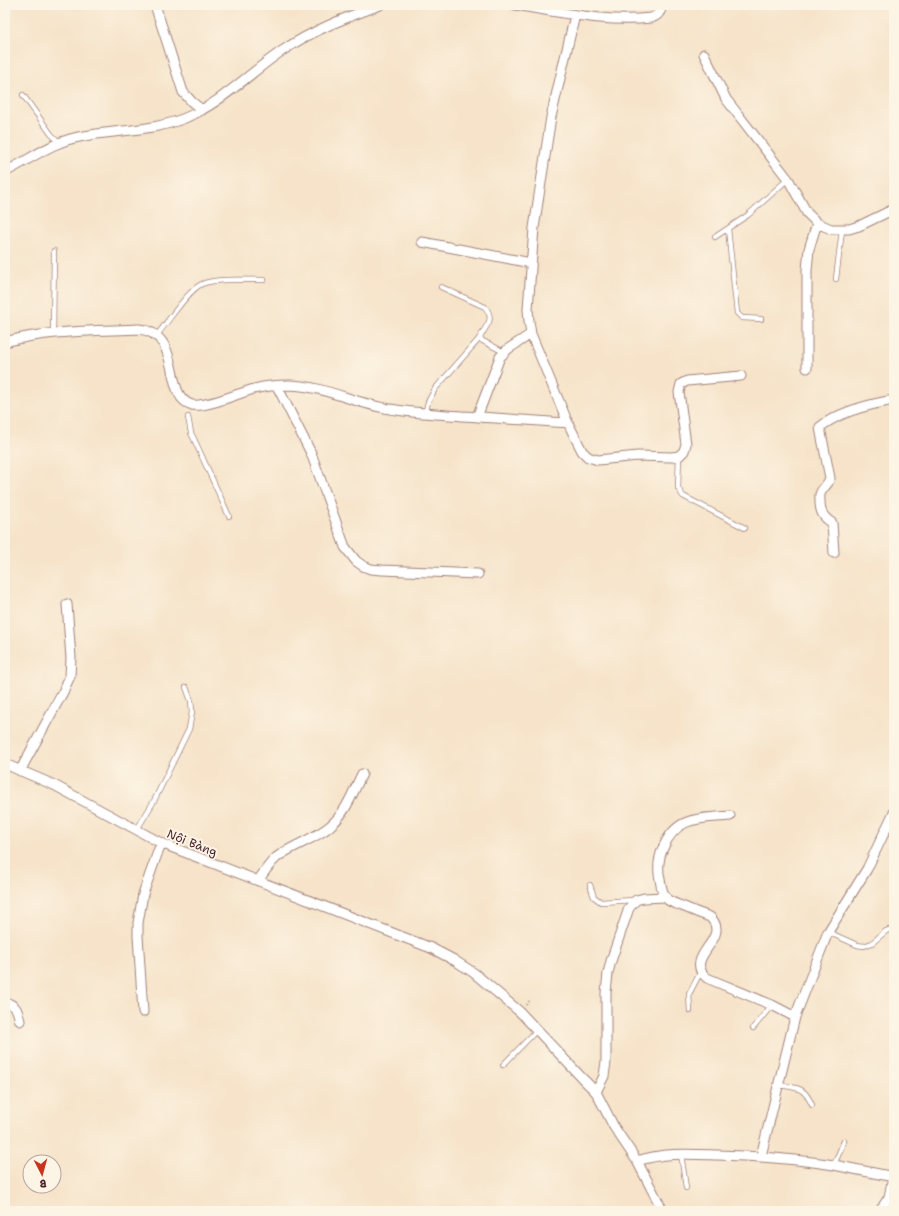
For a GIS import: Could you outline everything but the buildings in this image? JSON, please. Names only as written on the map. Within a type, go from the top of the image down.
[{"type":"street","points":[[155,5],[183,92],[202,110]]},
{"type":"street","points":[[5,172],[59,142],[84,136],[158,126],[185,118],[202,110],[231,90],[268,60],[296,41],[380,5]]},
{"type":"street","points":[[515,5],[575,15],[617,19],[655,17],[659,13],[662,5]]},
{"type":"street","points":[[575,15],[551,117],[534,228],[528,309],[531,334],[568,423],[584,455],[591,459],[598,460],[638,456],[675,456],[684,451],[686,444],[678,392],[681,384],[687,381],[741,376]]},
{"type":"street","points":[[704,54],[726,99],[788,179],[807,213],[817,223],[831,229],[842,230],[859,226],[894,209]]},
{"type":"street","points":[[807,368],[806,270],[810,244],[817,223]]},
{"type":"street","points":[[422,242],[531,263]]},
{"type":"street","points":[[5,342],[27,337],[53,334],[139,329],[151,332],[157,335],[165,346],[179,393],[187,406],[192,404],[205,404],[256,388],[307,386],[378,407],[400,411],[425,414],[568,423]]},
{"type":"street","points":[[477,417],[498,361],[504,352],[531,334]]},
{"type":"street","points":[[277,386],[311,453],[345,547],[356,561],[371,569],[478,574]]},
{"type":"street","points":[[834,553],[832,523],[823,516],[821,511],[821,491],[828,484],[830,478],[820,427],[837,416],[872,404],[894,400]]},
{"type":"street","points":[[20,771],[63,692],[70,676],[71,658],[67,604]]},
{"type":"street","name":"Nội Bàng","points":[[5,764],[54,785],[161,844],[431,948],[474,973],[520,1012],[596,1092],[614,1127],[636,1161],[663,1211]]},
{"type":"street","points":[[258,881],[265,870],[277,858],[323,832],[334,822],[344,811],[362,774]]},
{"type":"street","points":[[761,1156],[795,1017],[828,932],[867,869],[894,812]]},
{"type":"street","points":[[730,816],[695,819],[688,821],[670,833],[662,849],[658,862],[661,887],[665,897],[671,901],[710,918],[715,923],[716,934],[700,961],[699,968],[707,978],[772,1005],[795,1017]]},
{"type":"street","points":[[143,1012],[138,918],[143,894],[161,844]]},
{"type":"street","points":[[596,1092],[604,1076],[606,1062],[606,993],[608,973],[629,908],[636,900],[665,897]]},
{"type":"street","points":[[5,1002],[12,1004],[15,1007],[20,1021]]},
{"type":"street","points":[[636,1161],[648,1157],[681,1153],[761,1156],[834,1165],[894,1177],[889,1197],[880,1211]]},
{"type":"lane","points":[[23,95],[51,134],[59,142]]},
{"type":"lane","points":[[715,237],[748,215],[788,179]]},
{"type":"lane","points":[[728,229],[737,313],[742,318],[760,319]]},
{"type":"lane","points":[[836,279],[842,230]]},
{"type":"lane","points":[[53,334],[54,251]]},
{"type":"lane","points":[[157,335],[192,291],[202,284],[215,281],[264,280]]},
{"type":"lane","points":[[425,414],[431,395],[437,385],[479,339],[489,322],[490,315],[485,307],[441,287]]},
{"type":"lane","points":[[479,339],[504,352]]},
{"type":"lane","points":[[188,417],[194,439],[229,516]]},
{"type":"lane","points":[[675,456],[678,488],[683,496],[745,528]]},
{"type":"lane","points":[[136,831],[154,801],[189,729],[192,712],[191,701],[186,688]]},
{"type":"lane","points":[[590,885],[594,897],[601,902],[636,900]]},
{"type":"lane","points":[[828,932],[857,945],[864,946],[872,943],[886,931],[894,928]]},
{"type":"lane","points":[[690,1011],[689,994],[701,971]]},
{"type":"lane","points":[[752,1028],[772,1005]]},
{"type":"lane","points":[[503,1065],[537,1030]]},
{"type":"lane","points":[[778,1085],[800,1089],[808,1096],[812,1105]]},
{"type":"lane","points":[[834,1165],[844,1142]]},
{"type":"lane","points":[[681,1153],[686,1188]]}]
